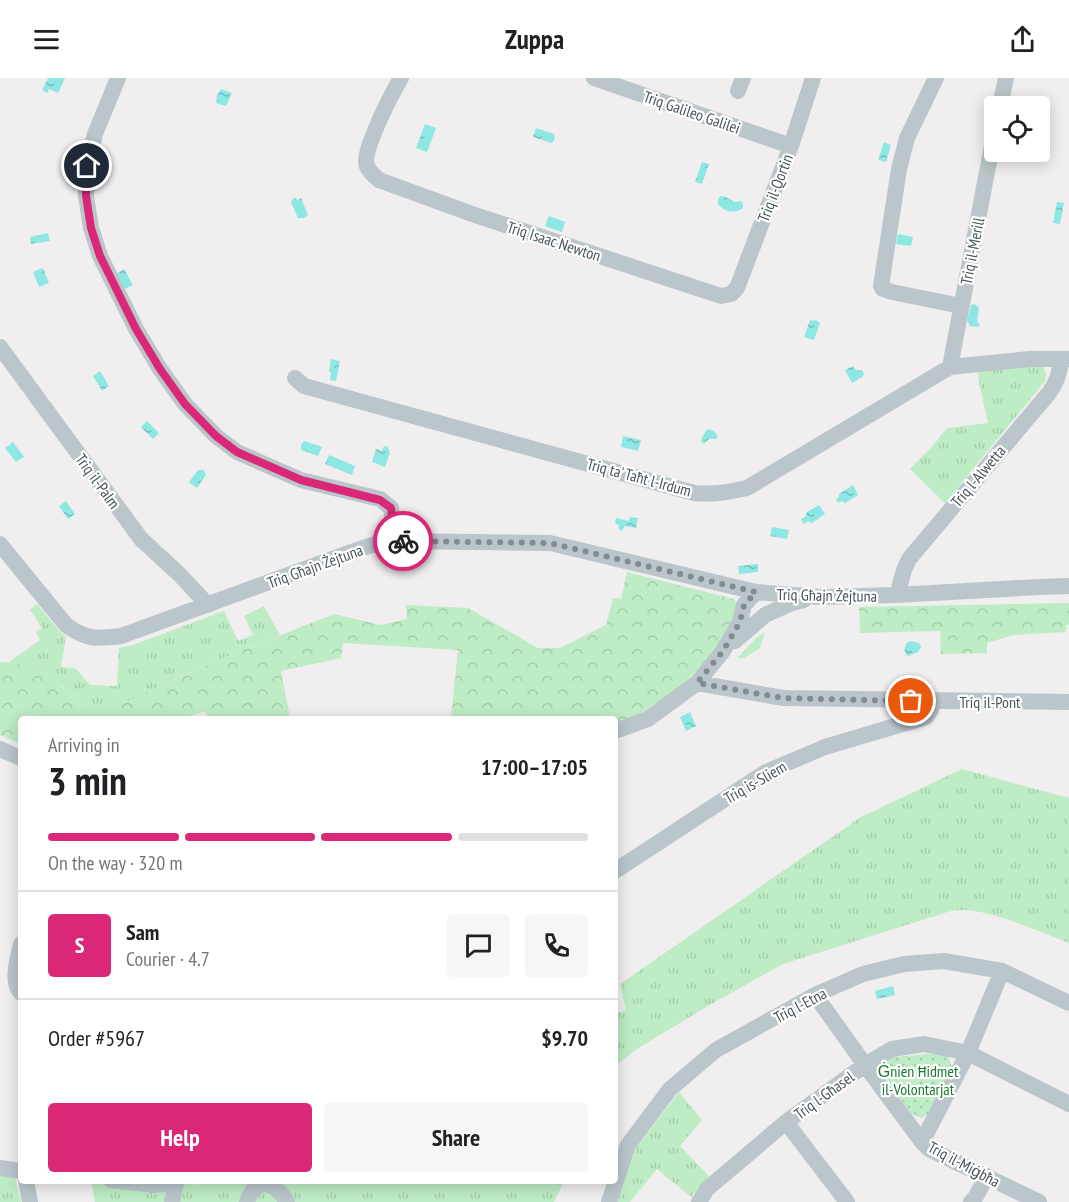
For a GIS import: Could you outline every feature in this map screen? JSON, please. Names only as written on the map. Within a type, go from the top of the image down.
[{"type":"street","points":[[118,78],[94,134],[87,166],[86,196],[91,228],[100,256],[136,329],[185,404],[216,436],[237,452],[301,480],[380,500],[391,508],[395,541]]},
{"type":"street","name":"Triq Isaac Newton","points":[[401,78],[371,143],[366,162],[370,173],[379,180],[472,214],[721,296],[731,294]]},
{"type":"street","name":"Triq Galileo Galilei","points":[[594,78],[791,146]]},
{"type":"street","name":"Triq il-Qortin","points":[[731,294],[736,288],[791,146],[813,78]]},
{"type":"street","points":[[936,78],[907,138],[898,169],[881,286],[892,292],[961,306]]},
{"type":"street","points":[[1002,96],[1006,78]]},
{"type":"street","name":"Triq il-Merill","points":[[950,368],[989,162]]},
{"type":"street","name":"Triq il-Palm","points":[[0,347],[141,539],[208,605]]},
{"type":"street","name":"Triq ta' Taħt l-Irdum","points":[[295,378],[304,386],[694,493],[712,494],[747,488],[950,368],[1030,359],[1066,359]]},
{"type":"street","name":"Triq l-Alwetta","points":[[897,595],[909,559],[1055,385],[1066,359]]},
{"type":"street","name":"Triq Għajn Żejtuna","points":[[0,544],[66,625],[78,633],[95,639],[121,636],[357,550],[395,541],[550,543],[763,593],[820,597],[1069,586]]},
{"type":"street","points":[[618,730],[648,719],[697,683],[723,651],[740,622],[744,605],[763,593],[776,610]]},
{"type":"street","points":[[723,651],[765,615],[792,603],[820,597]]},
{"type":"street","name":"Triq il-Pont","points":[[697,683],[783,698],[1069,702]]},
{"type":"street","name":"Triq is-Sliem","points":[[618,869],[766,772],[825,747],[926,717],[931,710],[932,701]]},
{"type":"street","points":[[0,749],[18,757]]},
{"type":"street","name":"Triq l-Etna","points":[[618,1175],[628,1145],[669,1089],[716,1050],[815,995],[863,974],[904,964],[944,960],[1002,971],[1069,1003]]},
{"type":"street","points":[[18,964],[16,978],[18,990]]},
{"type":"street","points":[[922,1142],[968,1053],[1002,971]]},
{"type":"street","name":"Triq il-Miġbħa","points":[[815,995],[929,1149],[1039,1202]]},
{"type":"street","name":"Triq l-Għasel","points":[[707,1198],[786,1122],[891,1049],[924,1044],[968,1053],[1069,1104]]},
{"type":"street","points":[[786,1122],[847,1202]]},
{"type":"street","points":[[0,1168],[18,1171]]},
{"type":"street","points":[[970,1202],[975,1198],[987,1176]]},
{"type":"street","points":[[27,1184],[30,1202]]},
{"type":"street","points":[[172,1202],[176,1184]]},
{"type":"street","points":[[247,1202],[255,1188],[268,1184],[275,1187],[287,1202]]},
{"type":"street","name":"Triq l-Etna","points":[[609,1202],[615,1184]]},
{"type":"green space","points":[[1035,363],[1043,366],[1046,373],[1045,381],[945,503],[910,469],[947,428],[988,423],[978,378],[979,372]]},
{"type":"green space","points":[[627,572],[734,599],[738,609],[720,646],[680,688],[640,714],[618,722],[618,716],[451,716],[458,650],[343,643],[341,658],[281,671],[290,716],[207,716],[205,711],[191,716],[18,716],[18,743],[0,735],[0,662],[24,666],[40,672],[55,681],[81,705],[104,712],[223,658],[334,614],[381,625],[407,619],[406,605],[468,608],[538,648],[560,648],[606,625],[613,598],[621,599]]},
{"type":"green space","points":[[1069,603],[1069,625],[1066,625],[1066,632],[1013,635],[987,643],[987,653],[941,654],[940,631],[860,633],[859,607]]},
{"type":"green space","points":[[37,604],[66,636],[61,667],[75,668],[90,685],[117,686],[119,648],[133,645],[224,611],[238,641],[253,635],[244,616],[264,606],[280,635],[104,712],[88,709],[75,701],[62,686],[40,672],[9,662],[40,640],[36,632],[42,628],[30,610]]},
{"type":"green space","points":[[765,632],[760,648],[744,658],[737,658],[756,638]]},
{"type":"green space","points":[[962,769],[1069,798],[1069,943],[986,913],[960,910],[948,912],[783,964],[640,1047],[618,1064],[618,1013],[626,1010],[620,984],[861,817]]},
{"type":"green space","name":"Ġnien Ħidmet il-Volontarjat","points":[[937,1053],[948,1055],[952,1067],[929,1113],[922,1118],[911,1114],[881,1070],[883,1060]]},
{"type":"green space","points":[[679,1092],[702,1120],[680,1146],[709,1176],[691,1197],[657,1169],[630,1202],[616,1202],[636,1148]]},
{"type":"green space","points":[[0,1173],[14,1174],[21,1202],[0,1202]]},
{"type":"green space","points":[[92,1184],[563,1184],[554,1202],[95,1202]]},
{"type":"water","points":[[48,78],[65,78],[58,93],[49,89],[47,93],[42,90]]},
{"type":"water","points":[[221,89],[232,93],[226,106],[216,103]]},
{"type":"water","points":[[425,124],[436,128],[427,152],[416,148]]},
{"type":"water","points":[[536,128],[554,134],[555,139],[552,143],[533,137]]},
{"type":"water","points":[[884,142],[891,145],[886,162],[878,160]]},
{"type":"water","points":[[702,162],[709,164],[702,184],[695,182]]},
{"type":"water","points":[[720,196],[734,202],[741,201],[743,208],[733,211],[723,209],[718,204]]},
{"type":"water","points":[[294,197],[297,200],[301,198],[308,215],[304,218],[298,218],[291,202]]},
{"type":"water","points":[[1057,202],[1064,203],[1060,224],[1053,223]]},
{"type":"water","points":[[549,216],[565,222],[562,232],[545,226]]},
{"type":"water","points":[[48,233],[50,241],[31,244],[30,237]]},
{"type":"water","points":[[898,234],[913,237],[911,246],[896,244]]},
{"type":"water","points":[[43,268],[49,283],[39,287],[33,272]]},
{"type":"water","points":[[124,269],[133,285],[125,289],[116,274]]},
{"type":"water","points":[[974,304],[979,308],[977,321],[980,325],[978,327],[970,326],[967,320],[971,305]]},
{"type":"water","points":[[810,320],[820,323],[814,340],[804,337]]},
{"type":"water","points":[[331,359],[340,361],[336,381],[330,380]]},
{"type":"water","points":[[853,366],[856,370],[862,370],[864,374],[852,383],[845,370]]},
{"type":"water","points":[[100,371],[109,386],[102,391],[93,376]]},
{"type":"water","points":[[147,421],[159,433],[153,439],[141,427]]},
{"type":"water","points":[[707,429],[714,431],[718,437],[702,443],[701,440]]},
{"type":"water","points":[[623,436],[641,440],[638,451],[621,447]]},
{"type":"water","points":[[304,441],[322,447],[318,456],[301,450]]},
{"type":"water","points":[[13,442],[24,457],[16,462],[5,448]]},
{"type":"water","points":[[384,446],[388,447],[390,453],[385,467],[372,462],[376,449],[382,451]]},
{"type":"water","points":[[329,455],[355,466],[352,475],[325,464]]},
{"type":"water","points":[[198,470],[204,470],[206,475],[197,488],[189,482]]},
{"type":"water","points":[[853,485],[858,495],[845,503],[842,501],[838,503],[836,499],[839,494]]},
{"type":"water","points":[[66,501],[75,514],[68,519],[59,506]]},
{"type":"water","points":[[819,505],[825,514],[812,523],[808,521],[804,524],[801,519],[807,512]]},
{"type":"water","points":[[630,517],[638,518],[636,528],[625,526],[622,531],[618,529],[619,525],[615,524],[616,518],[629,521]]},
{"type":"water","points":[[772,527],[789,530],[787,539],[770,536]]},
{"type":"water","points":[[758,564],[758,572],[739,574],[738,566]]},
{"type":"water","points":[[911,641],[919,643],[921,647],[918,652],[908,656],[905,653],[905,647]]},
{"type":"water","points":[[690,712],[696,726],[686,731],[680,717]]},
{"type":"water","points":[[893,986],[895,995],[877,999],[875,991]]},
{"type":"way so far","points":[[403,541],[550,543],[756,592],[744,605],[740,622],[723,651],[697,683],[783,698],[911,701]]},
{"type":"route","points":[[87,166],[86,196],[91,228],[100,256],[136,329],[185,404],[216,436],[237,452],[301,480],[380,500],[391,508],[395,541],[403,541]]}]
